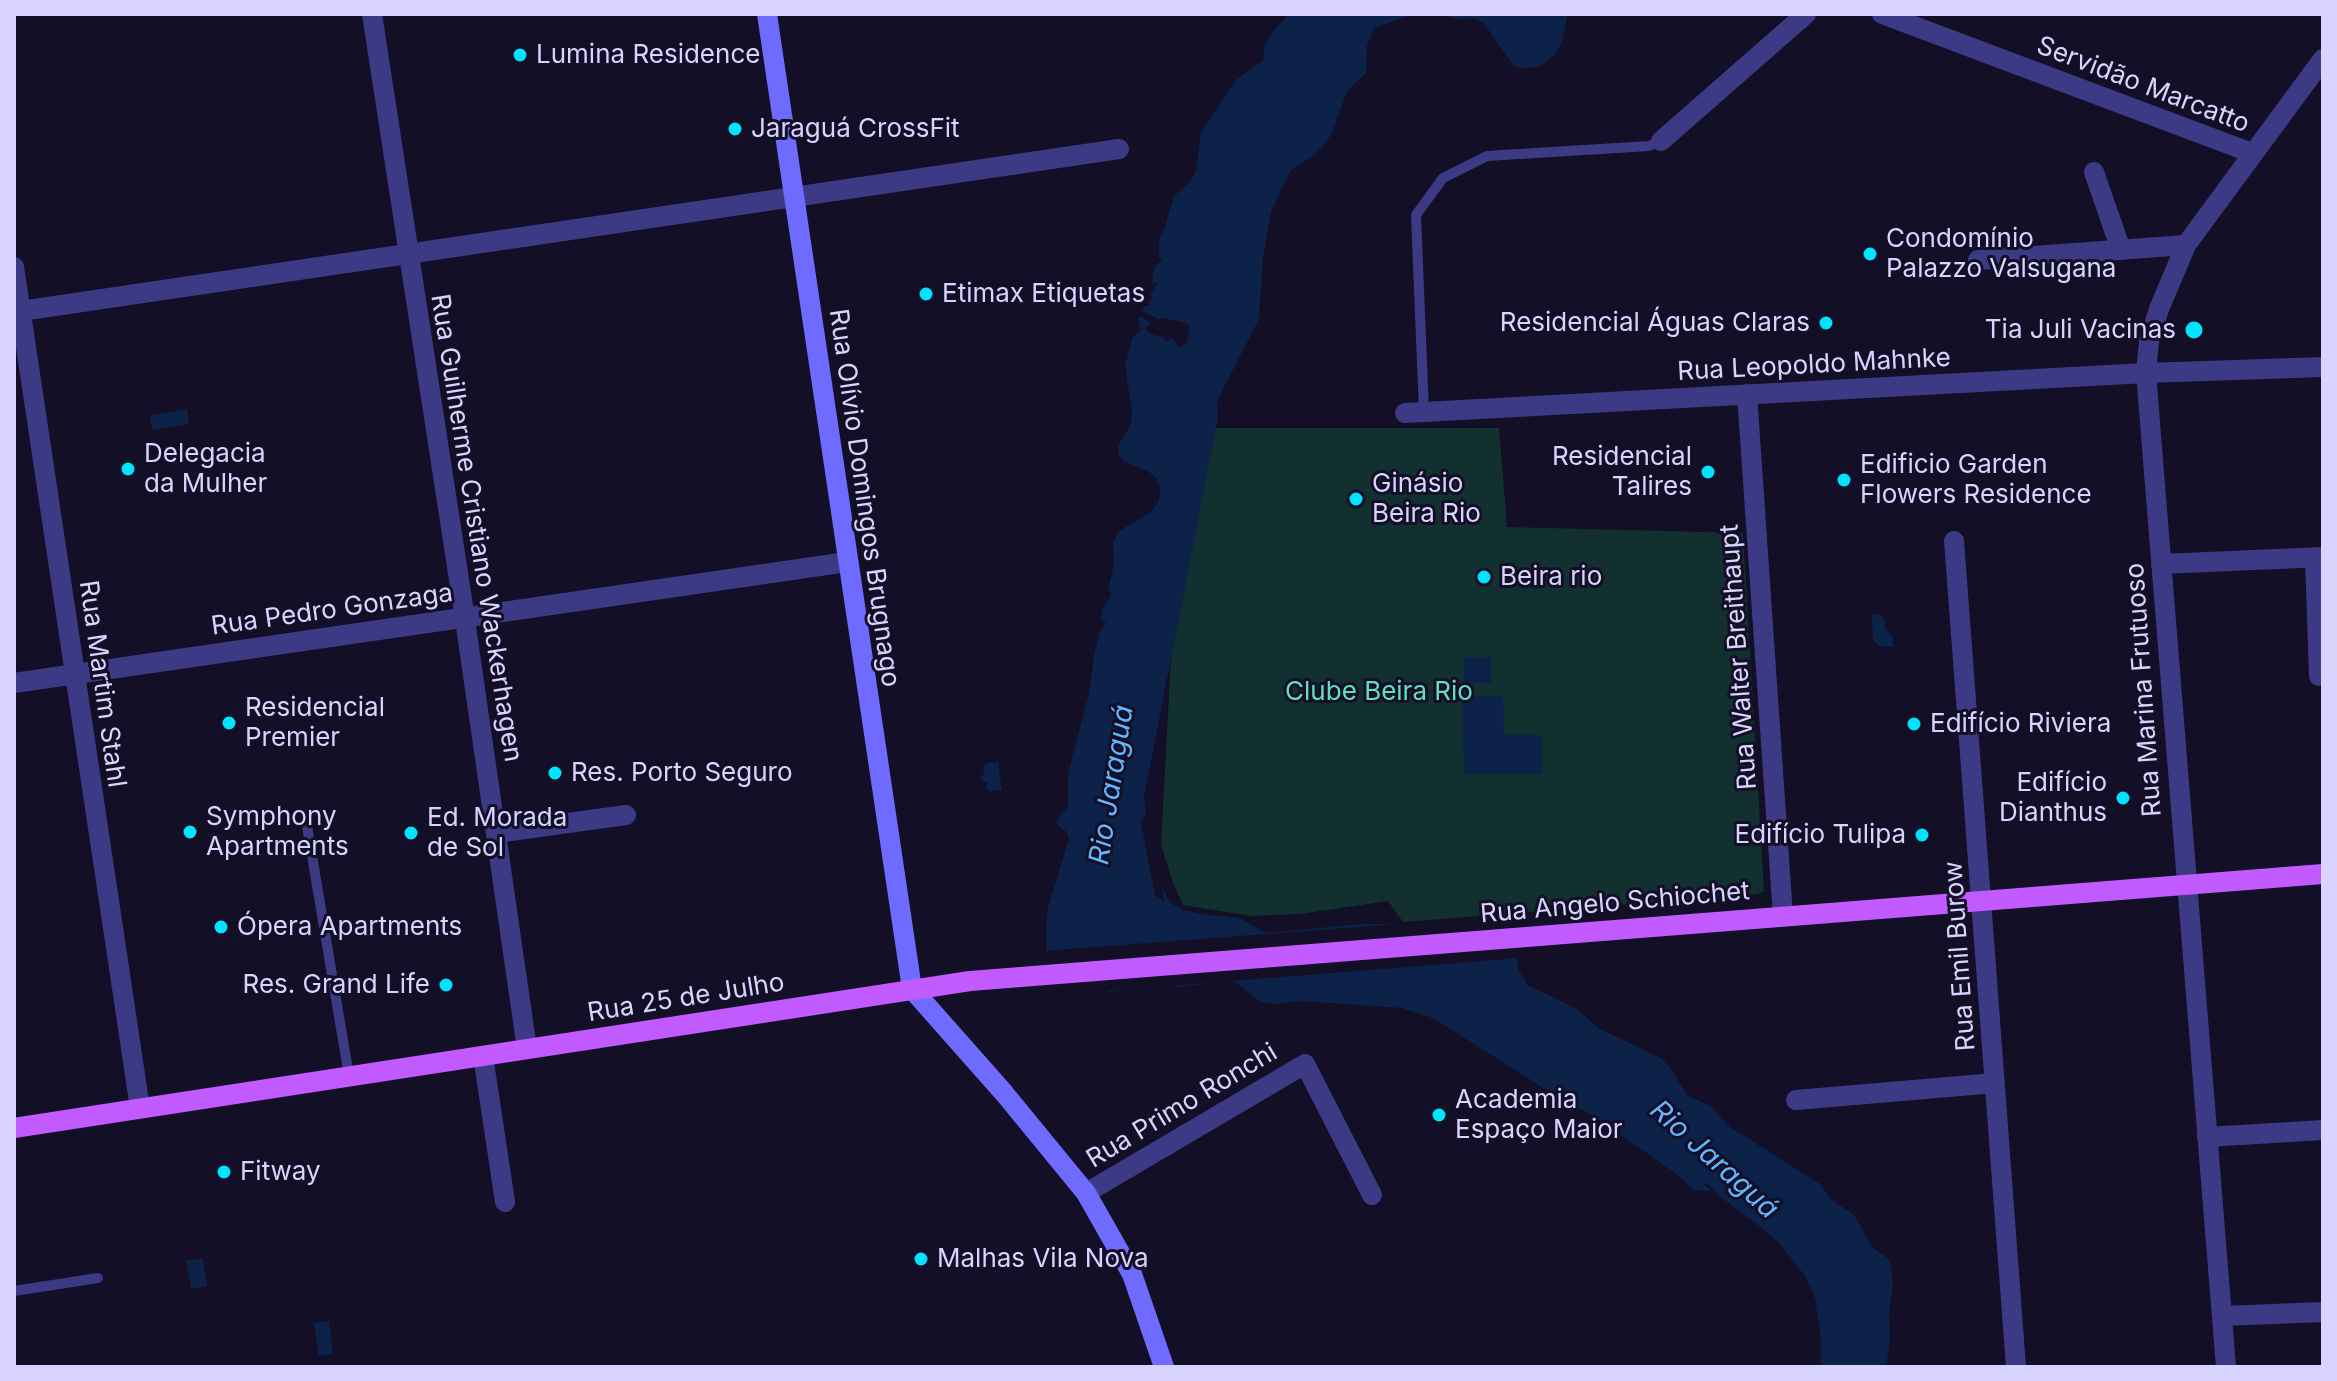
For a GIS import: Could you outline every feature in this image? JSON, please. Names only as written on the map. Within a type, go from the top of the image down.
[{"type":"main road","name":"Rua Olívio Domingos Brugnago","points":[[767,14],[912,989]]},
{"type":"main road","name":"Rua Angelo Schiochet","points":[[912,989],[979,980],[2323,874]]},
{"type":"main road","name":"Rua 25 de Julho","points":[[14,1128],[912,989]]},
{"type":"main road","points":[[912,989],[1004,1093],[1086,1193],[1132,1274],[1164,1367]]},
{"type":"street","name":"Rua Guilherme Cristiano Wackerhagen","points":[[372,14],[527,1049]]},
{"type":"street","points":[[1661,141],[1806,14]]},
{"type":"street","name":"Servidão Marcatto","points":[[1882,14],[2252,153]]},
{"type":"street","name":"Rua Marina Frutuoso","points":[[2226,1367],[2146,373],[2149,341],[2159,309],[2186,245],[2323,59]]},
{"type":"street","points":[[17,311],[1119,149]]},
{"type":"street","points":[[2094,172],[2121,250]]},
{"type":"street","points":[[1978,260],[2186,245]]},
{"type":"street","name":"Rua Martim Stahl","points":[[14,267],[17,311],[140,1108]]},
{"type":"street","name":"Rua Leopoldo Mahnke","points":[[1415,413],[2146,373],[2323,367]]},
{"type":"street","name":"Rua Walter Breithaupt","points":[[1747,394],[1783,916]]},
{"type":"street","name":"Rua Emil Burow","points":[[1954,541],[2016,1367]]},
{"type":"street","points":[[2161,564],[2319,558],[2319,676]]},
{"type":"street","name":"Rua Pedro Gonzaga","points":[[14,683],[847,562]]},
{"type":"street","points":[[496,833],[626,815]]},
{"type":"street","points":[[483,1056],[505,1202]]},
{"type":"street","name":"Rua Primo Ronchi","points":[[1086,1193],[1305,1064],[1372,1195]]},
{"type":"street","points":[[1796,1100],[1995,1083]]},
{"type":"street","points":[[2207,1137],[2323,1130]]},
{"type":"street","points":[[2222,1316],[2323,1312]]},
{"type":"lane","points":[[1415,413],[1416,215],[1443,178],[1487,156],[1649,146],[1661,141]]},
{"type":"lane","points":[[305,814],[349,1076]]},
{"type":"lane","points":[[14,1291],[98,1278]]},
{"type":"green space","name":"Clube Beira Rio","points":[[1215,428],[1499,428],[1507,527],[1743,533],[1764,891],[1758,894],[1403,922],[1388,901],[1300,914],[1251,916],[1183,905],[1161,845],[1171,657]]},
{"type":"water","name":"Rio Jaraguá","points":[[1288,14],[1413,14],[1374,28],[1367,46],[1366,73],[1347,91],[1331,135],[1323,146],[1291,170],[1271,211],[1263,258],[1259,319],[1217,401],[1218,417],[1144,797],[1146,814],[1141,823],[1155,895],[1164,902],[1162,885],[1169,902],[1183,910],[1240,918],[1266,933],[1361,924],[1428,924],[1516,954],[1518,969],[1528,985],[1575,1008],[1600,1029],[1661,1058],[1687,1095],[1710,1106],[1730,1127],[1820,1184],[1832,1200],[1854,1215],[1873,1248],[1889,1259],[1891,1265],[1893,1286],[1886,1367],[1821,1367],[1821,1337],[1815,1298],[1806,1277],[1778,1242],[1707,1183],[1703,1184],[1712,1191],[1693,1190],[1679,1176],[1600,1120],[1433,1018],[1402,1008],[1302,1001],[1261,1002],[1232,980],[1109,992],[1069,981],[1050,960],[1046,950],[1047,911],[1069,839],[1057,820],[1068,807],[1068,774],[1089,693],[1100,631],[1106,623],[1101,620],[1102,610],[1111,595],[1108,588],[1114,565],[1113,542],[1119,531],[1151,512],[1159,501],[1157,479],[1148,471],[1124,462],[1118,454],[1118,446],[1131,424],[1125,366],[1133,336],[1141,331],[1138,319],[1141,317],[1151,323],[1145,327],[1150,334],[1163,337],[1166,341],[1173,338],[1179,348],[1187,342],[1188,324],[1159,319],[1142,311],[1144,306],[1150,306],[1149,300],[1153,298],[1150,294],[1157,285],[1156,282],[1152,284],[1154,267],[1162,260],[1159,257],[1159,238],[1174,196],[1190,182],[1196,171],[1201,132],[1237,79],[1263,60],[1264,47]]},
{"type":"water","points":[[1437,14],[1568,14],[1561,44],[1554,55],[1539,67],[1519,68],[1513,65],[1483,22]]},
{"type":"water","points":[[187,409],[189,424],[152,430],[150,415]]},
{"type":"water","points":[[1872,614],[1880,614],[1885,620],[1884,627],[1893,637],[1893,647],[1879,646],[1873,640]]},
{"type":"water","points":[[1464,657],[1491,657],[1491,683],[1464,683]]},
{"type":"water","points":[[1462,696],[1503,696],[1504,735],[1542,735],[1542,774],[1464,774]]},
{"type":"water","points":[[998,762],[1002,790],[989,791],[986,787],[988,782],[980,778],[985,772],[983,767],[987,763]]},
{"type":"water","points":[[203,1258],[207,1286],[191,1289],[186,1261]]},
{"type":"water","points":[[329,1321],[333,1354],[319,1356],[314,1323]]},
{"type":"pier","points":[[1436,921],[1503,936],[1519,951],[1521,958],[1092,992],[1056,979],[1043,951]]},
{"type":"place","name":"Lumina Residence","points":[[520,55]]},
{"type":"place","name":"Jaraguá CrossFit","points":[[735,129]]},
{"type":"place","name":"Condomínio Palazzo Valsugana","points":[[1870,254]]},
{"type":"place","name":"Etimax Etiquetas","points":[[926,294]]},
{"type":"place","name":"Residencial Águas Claras","points":[[1826,323]]},
{"type":"place","name":"Tia Juli Vacinas","points":[[2194,330]]},
{"type":"place","name":"Delegacia da Mulher","points":[[128,469]]},
{"type":"place","name":"Residencial Talires","points":[[1708,472]]},
{"type":"place","name":"Edificio Garden Flowers Residence","points":[[1844,480]]},
{"type":"place","name":"Ginásio Beira Rio","points":[[1356,499]]},
{"type":"place","name":"Beira rio","points":[[1484,577]]},
{"type":"place","name":"Residencial Premier","points":[[229,723]]},
{"type":"place","name":"Edifício Riviera","points":[[1914,724]]},
{"type":"place","name":"Res. Porto Seguro","points":[[555,773]]},
{"type":"place","name":"Edifício Dianthus","points":[[2123,798]]},
{"type":"place","name":"Symphony Apartments","points":[[190,832]]},
{"type":"place","name":"Ed. Morada de Sol","points":[[411,833]]},
{"type":"place","name":"Edifício Tulipa","points":[[1922,835]]},
{"type":"place","name":"Ópera Apartments","points":[[221,927]]},
{"type":"place","name":"Res. Grand Life","points":[[446,985]]},
{"type":"place","name":"Academia Espaço Maior","points":[[1439,1115]]},
{"type":"place","name":"Fitway","points":[[224,1172]]},
{"type":"place","name":"Malhas Vila Nova","points":[[921,1259]]}]
